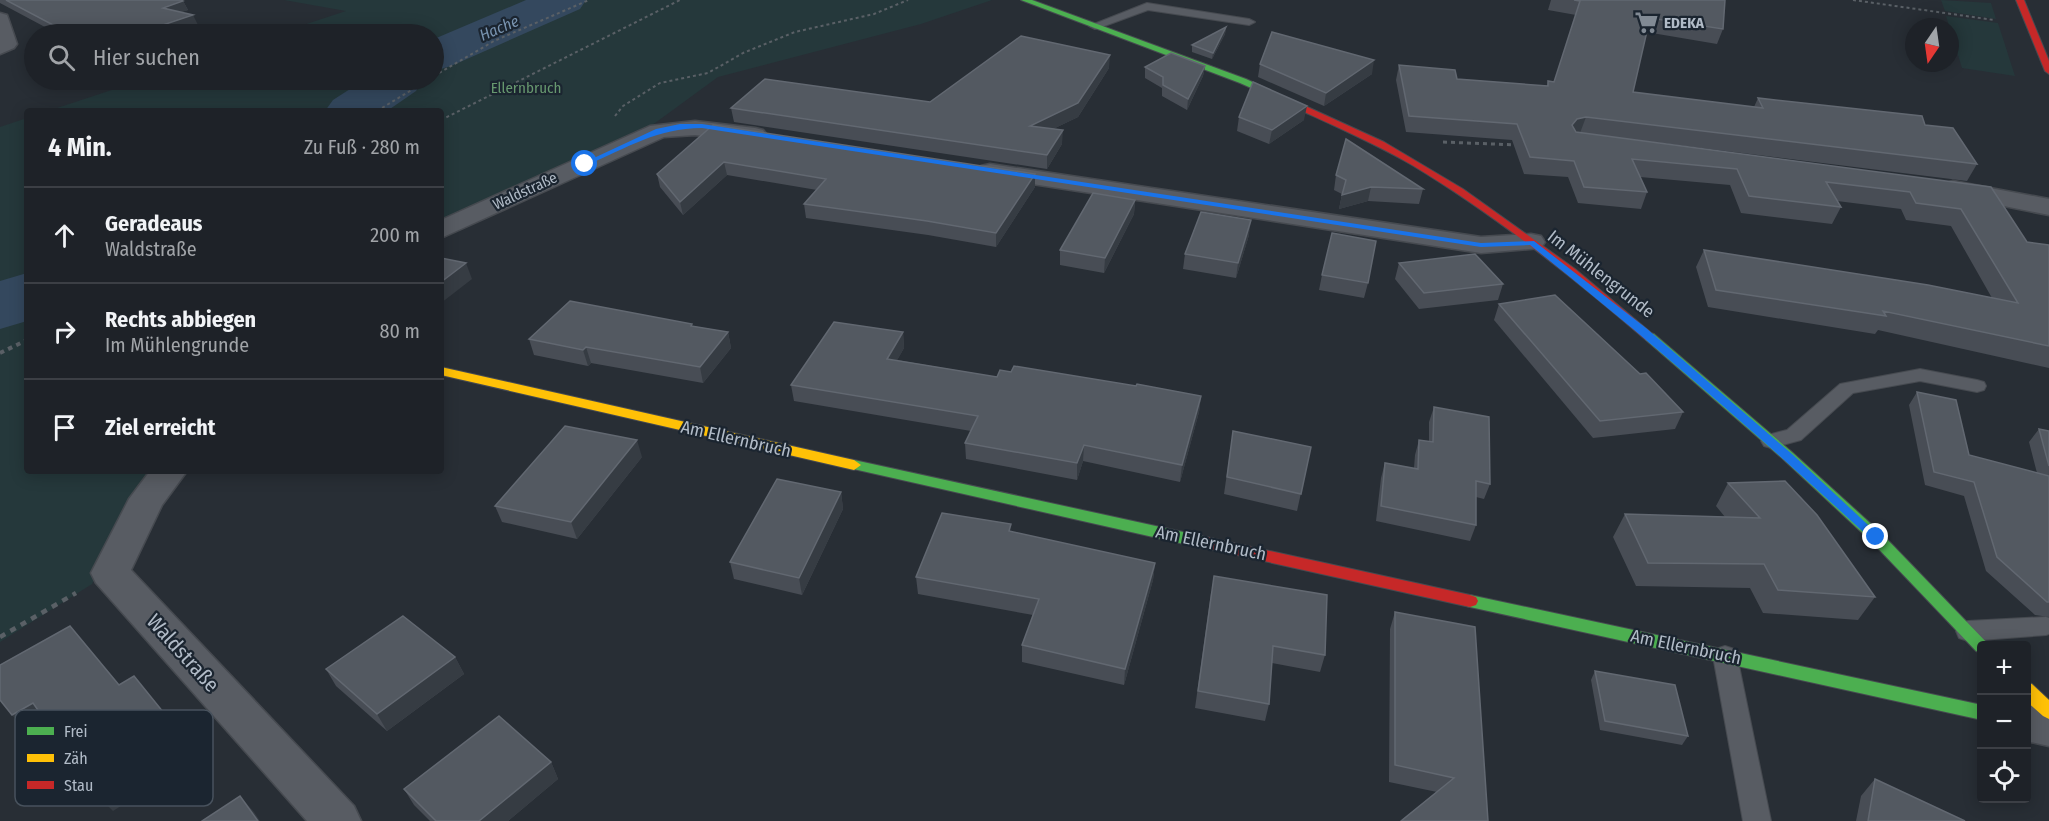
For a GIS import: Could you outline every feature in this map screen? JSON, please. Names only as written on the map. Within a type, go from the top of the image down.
[{"type":"main road","name":"Im Mühlengrunde","points":[[1024,0],[1243,81],[1354,131],[1430,172],[1531,242],[1642,330],[1771,441],[1876,537],[1974,638]]},
{"type":"main road","points":[[2020,0],[2049,71]]},
{"type":"main road","name":"Am Ellernbruch","points":[[444,372],[743,441],[1977,712]]},
{"type":"main road","points":[[2031,694],[2049,711]]},
{"type":"street","points":[[0,19],[7,44],[0,48]]},
{"type":"street","name":"Waldstraße","points":[[444,229],[658,131],[680,126],[702,126],[782,139]]},
{"type":"street","points":[[965,167],[1481,245],[1531,242]]},
{"type":"street","points":[[1928,186],[2049,207]]},
{"type":"street","points":[[110,573],[147,499],[167,474]]},
{"type":"street","name":"Waldstraße","points":[[110,573],[337,821]]},
{"type":"street","points":[[2031,723],[2049,727]]},
{"type":"lane","points":[[1095,26],[1138,4],[1249,22]]},
{"type":"lane","points":[[1771,441],[1794,435],[1847,388],[1920,375],[1977,386]]},
{"type":"lane","points":[[1974,638],[2046,626]]},
{"type":"lane","points":[[1725,656],[1757,821]]},
{"type":"path","points":[[444,70],[494,40],[589,0]]},
{"type":"path","points":[[444,118],[680,0]]},
{"type":"path","points":[[585,164],[592,144],[623,106],[660,83],[708,73],[743,53],[795,32],[874,14],[908,0]]},
{"type":"path","points":[[1853,0],[2030,26]]},
{"type":"path","points":[[382,108],[412,90]]},
{"type":"path","points":[[1440,142],[1524,146]]},
{"type":"path","points":[[0,353],[24,341]]},
{"type":"path","points":[[0,637],[110,573]]},
{"type":"green space","name":"Ellernbruch","points":[[284,0],[992,0],[921,24],[718,77],[651,126],[444,223],[444,108],[57,108],[112,90],[444,90],[444,24],[306,24],[346,11]]},
{"type":"green space","points":[[1941,0],[1991,3],[1996,19],[1945,11]]},
{"type":"green space","points":[[1946,16],[1998,23],[2015,76],[1962,68],[1959,58],[1959,18],[1947,18]]},
{"type":"green space","points":[[24,119],[24,474],[154,474],[135,497],[92,584],[0,642],[0,127]]},
{"type":"building","points":[[6,0],[181,0],[183,1],[163,8],[193,15],[166,24],[51,24]]},
{"type":"building","points":[[1574,0],[1725,0],[1723,29],[1650,18],[1633,92],[1763,108],[1758,98],[1922,116],[1925,125],[1953,128],[1977,164],[1586,117],[1577,119],[1572,125],[1576,132],[1991,187],[2027,242],[2049,245],[2049,346],[1883,311],[1886,316],[1716,290],[1704,250],[1928,285],[2018,303],[1961,209],[1916,203],[1910,192],[1826,182],[1841,207],[1749,196],[1737,169],[1632,159],[1647,192],[1584,187],[1574,161],[1530,157],[1517,124],[1409,116],[1399,65],[1455,70],[1457,79],[1548,86],[1548,81],[1554,82],[1580,1]]},
{"type":"building","points":[[1226,27],[1213,53],[1192,45]]},
{"type":"building","points":[[1272,32],[1374,60],[1326,93],[1260,64]]},
{"type":"building","points":[[1021,36],[1110,55],[1078,103],[1030,126],[1063,130],[1047,155],[731,108],[765,79],[930,102]]},
{"type":"building","points":[[1171,53],[1205,66],[1188,99],[1163,85],[1163,77],[1145,67]]},
{"type":"building","points":[[1253,82],[1307,106],[1272,130],[1239,117]]},
{"type":"building","points":[[713,125],[1035,174],[996,233],[804,204],[826,179],[724,162],[680,202],[657,174]]},
{"type":"building","points":[[1346,139],[1423,189],[1371,187],[1342,195],[1346,180],[1336,175]]},
{"type":"building","points":[[1093,193],[1135,200],[1105,258],[1060,250]]},
{"type":"building","points":[[1201,212],[1251,220],[1238,263],[1185,254]]},
{"type":"building","points":[[1332,233],[1376,241],[1368,283],[1322,275]]},
{"type":"building","points":[[1475,254],[1503,284],[1424,293],[1399,263]]},
{"type":"building","points":[[444,259],[466,263],[444,280]]},
{"type":"building","points":[[1555,295],[1640,374],[1646,373],[1683,412],[1600,421],[1499,304]]},
{"type":"building","points":[[570,301],[728,332],[700,367],[586,347],[583,350],[529,339]]},
{"type":"building","points":[[834,322],[903,332],[887,359],[997,377],[1000,370],[1011,372],[1014,366],[1201,396],[1182,465],[1084,445],[1077,463],[965,443],[978,416],[791,385]]},
{"type":"building","points":[[1917,392],[1956,400],[1969,455],[2049,476],[2049,602],[1997,557],[1974,482],[1934,472]]},
{"type":"building","points":[[1434,407],[1489,417],[1490,484],[1476,481],[1476,525],[1381,506],[1385,463],[1418,469],[1419,440],[1433,442]]},
{"type":"building","points":[[565,426],[637,440],[571,522],[495,506]]},
{"type":"building","points":[[2039,429],[2049,431],[2049,466]]},
{"type":"building","points":[[1233,431],[1311,447],[1301,494],[1227,477]]},
{"type":"building","points":[[777,479],[841,492],[799,578],[730,562]]},
{"type":"building","points":[[1785,481],[1817,515],[1875,597],[1778,590],[1764,564],[1648,563],[1625,514],[1760,518],[1728,483]]},
{"type":"building","points":[[942,513],[1011,524],[1009,531],[1155,563],[1125,669],[1022,645],[1039,599],[916,577]]},
{"type":"building","points":[[1214,576],[1327,595],[1325,655],[1273,646],[1269,704],[1198,691]]},
{"type":"building","points":[[1395,612],[1475,627],[1488,821],[1401,821],[1454,778],[1395,765]]},
{"type":"building","points":[[403,616],[455,657],[377,714],[326,669]]},
{"type":"building","points":[[70,626],[119,685],[134,676],[162,710],[38,710],[33,703],[21,710],[15,710],[12,715],[0,700],[0,665]]},
{"type":"building","points":[[1595,671],[1675,685],[1688,736],[1605,721]]},
{"type":"building","points":[[499,716],[551,762],[479,821],[436,821],[404,789]]},
{"type":"building","points":[[1875,779],[1965,821],[1868,821]]},
{"type":"building","points":[[240,796],[258,821],[202,821]]},
{"type":"waterway","name":"Hache","points":[[444,52],[564,0]]},
{"type":"waterway","name":"Hache","points":[[356,108],[383,90]]},
{"type":"waterway","name":"Hache","points":[[0,308],[24,296]]},
{"type":"traffic: fast","points":[[1025,0],[1243,81],[1292,103]]},
{"type":"traffic: fast","points":[[1650,337],[1788,456],[1876,537],[1977,641]]},
{"type":"traffic: fast","points":[[854,465],[1206,543]]},
{"type":"traffic: fast","points":[[1470,601],[1977,712]]},
{"type":"traffic: slow","points":[[444,372],[854,465]]},
{"type":"traffic: slow","points":[[2031,694],[2049,711]]},
{"type":"traffic: jam","points":[[2020,0],[2049,71]]},
{"type":"traffic: jam","points":[[1292,103],[1380,144],[1460,191],[1544,251],[1650,337]]},
{"type":"traffic: jam","points":[[1206,543],[1470,601]]},
{"type":"place","name":"EDEKA","points":[[1646,23]]},
{"type":"route","points":[[585,164],[658,131],[680,126],[702,126],[1481,245],[1531,242],[1642,330],[1788,456],[1876,537]]}]
